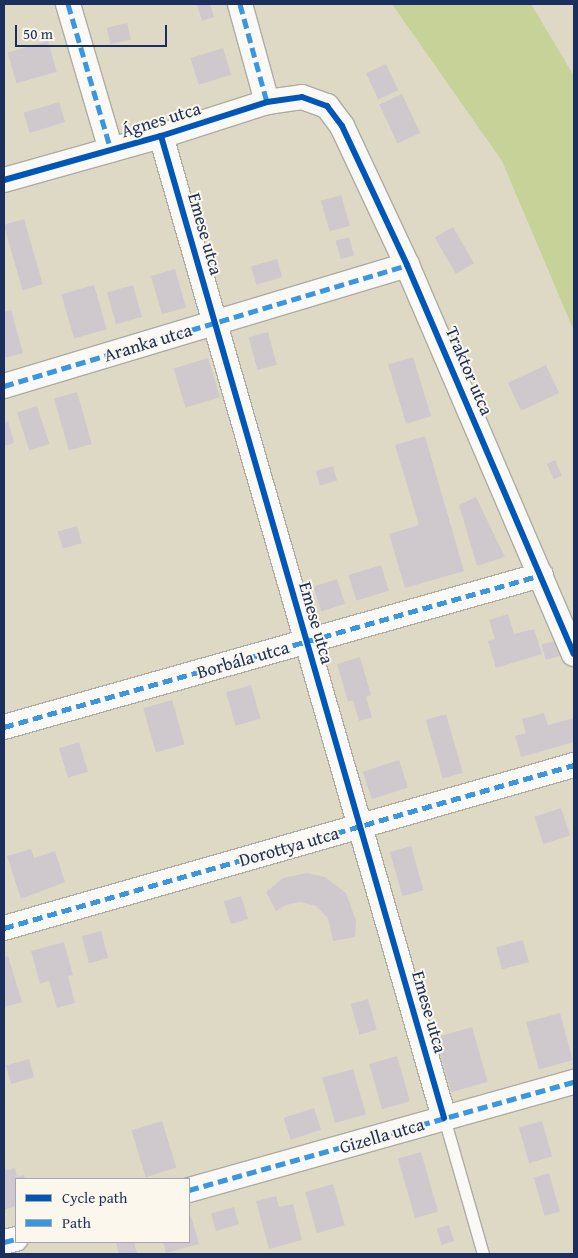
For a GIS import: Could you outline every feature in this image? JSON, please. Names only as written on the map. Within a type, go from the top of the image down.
[{"type":"street","points":[[68,4],[111,150]]},
{"type":"street","points":[[240,4],[267,102]]},
{"type":"street","name":"Ágnes utca","points":[[4,180],[161,136],[267,102],[302,97],[327,106]]},
{"type":"street","name":"Traktor utca","points":[[327,106],[342,126],[407,265],[574,654]]},
{"type":"street","name":"Emese utca","points":[[161,136],[444,1118]]},
{"type":"street","name":"Aranka utca","points":[[4,386],[407,265]]},
{"type":"street","name":"Borbála utca","points":[[4,727],[541,575]]},
{"type":"street","name":"Dorottya utca","points":[[4,928],[574,765]]},
{"type":"street","name":"Gizella utca","points":[[190,1190],[574,1082]]},
{"type":"lane","points":[[444,1118],[483,1254]]},
{"type":"green space","points":[[392,4],[531,4],[574,76],[574,331],[502,161]]},
{"type":"building","points":[[197,4],[210,4],[214,17],[202,21]]},
{"type":"building","points":[[127,23],[131,40],[110,44],[107,28]]},
{"type":"building","points":[[48,41],[57,72],[16,83],[8,53]]},
{"type":"building","points":[[223,48],[231,75],[199,85],[190,58]]},
{"type":"building","points":[[386,64],[398,90],[378,100],[366,73]]},
{"type":"building","points":[[402,94],[420,133],[398,144],[379,105]]},
{"type":"building","points":[[59,102],[65,122],[30,133],[24,113]]},
{"type":"building","points":[[341,195],[350,226],[330,232],[321,201]]},
{"type":"building","points":[[24,219],[43,284],[23,290],[4,225]]},
{"type":"building","points":[[453,227],[474,263],[456,274],[435,238]]},
{"type":"building","points":[[349,237],[354,255],[341,259],[336,241]]},
{"type":"building","points":[[277,259],[282,277],[256,285],[251,266]]},
{"type":"building","points":[[175,269],[186,307],[162,314],[151,276]]},
{"type":"building","points":[[94,285],[107,329],[74,339],[61,294]]},
{"type":"building","points":[[133,285],[142,317],[116,324],[107,292]]},
{"type":"building","points":[[11,310],[23,353],[4,358],[4,312]]},
{"type":"building","points":[[268,332],[277,365],[257,370],[249,337]]},
{"type":"building","points":[[413,357],[431,416],[406,424],[388,365]]},
{"type":"building","points":[[208,358],[220,397],[186,408],[174,369]]},
{"type":"building","points":[[546,365],[559,393],[521,411],[508,383]]},
{"type":"building","points":[[77,392],[92,444],[69,451],[54,399]]},
{"type":"building","points":[[37,406],[49,444],[29,451],[17,412]]},
{"type":"building","points":[[8,421],[14,443],[4,446],[4,423]]},
{"type":"building","points":[[425,436],[464,571],[405,588],[389,534],[419,525],[395,445]]},
{"type":"building","points":[[555,460],[562,476],[554,479],[547,464]]},
{"type":"building","points":[[333,466],[337,480],[320,485],[316,471]]},
{"type":"building","points":[[476,497],[505,557],[477,566],[459,505]]},
{"type":"building","points":[[77,526],[82,543],[63,549],[58,532]]},
{"type":"building","points":[[381,565],[389,591],[356,601],[348,575]]},
{"type":"building","points":[[337,579],[345,604],[321,611],[313,587]]},
{"type":"building","points":[[508,614],[514,634],[534,629],[542,654],[496,668],[488,641],[495,639],[489,620]]},
{"type":"building","points":[[558,640],[562,655],[546,660],[542,644]]},
{"type":"building","points":[[360,657],[371,695],[366,697],[372,717],[359,721],[353,700],[348,702],[337,664]]},
{"type":"building","points":[[251,685],[261,719],[236,726],[226,692]]},
{"type":"building","points":[[172,700],[185,744],[156,752],[143,708]]},
{"type":"building","points":[[544,713],[548,725],[574,718],[574,742],[521,757],[515,736],[526,733],[522,719]]},
{"type":"building","points":[[446,714],[463,773],[443,778],[426,720]]},
{"type":"building","points":[[79,742],[88,772],[68,778],[59,748]]},
{"type":"building","points":[[399,760],[408,788],[372,799],[363,772]]},
{"type":"building","points":[[561,808],[570,836],[543,844],[534,817]]},
{"type":"building","points":[[411,846],[424,890],[403,896],[390,852]]},
{"type":"building","points":[[31,849],[34,858],[55,851],[65,882],[21,899],[7,856]]},
{"type":"building","points":[[307,873],[325,877],[346,893],[356,921],[355,937],[333,941],[328,918],[316,906],[300,902],[286,905],[276,911],[266,892],[283,878]]},
{"type":"building","points":[[241,896],[248,919],[231,924],[224,901]]},
{"type":"building","points":[[101,931],[108,958],[89,963],[82,936]]},
{"type":"building","points":[[523,940],[529,962],[502,969],[496,947]]},
{"type":"building","points":[[64,942],[73,975],[68,976],[75,1003],[57,1008],[49,981],[40,984],[31,951]]},
{"type":"building","points":[[8,956],[22,1002],[4,1007],[4,957]]},
{"type":"building","points":[[368,999],[377,1030],[360,1035],[351,1004]]},
{"type":"building","points":[[560,1013],[573,1060],[539,1069],[526,1022]]},
{"type":"building","points":[[472,1027],[488,1082],[451,1092],[435,1037]]},
{"type":"building","points":[[397,1056],[410,1101],[382,1109],[369,1064]]},
{"type":"building","points":[[29,1059],[34,1077],[11,1084],[6,1066]]},
{"type":"building","points":[[353,1069],[366,1114],[335,1123],[322,1078]]},
{"type":"building","points":[[314,1108],[321,1130],[291,1140],[284,1118]]},
{"type":"building","points":[[162,1121],[176,1168],[146,1177],[131,1130]]},
{"type":"building","points":[[542,1121],[552,1157],[529,1163],[519,1128]]},
{"type":"building","points":[[421,1152],[438,1212],[415,1218],[398,1159]]},
{"type":"building","points":[[15,1168],[17,1177],[24,1175],[25,1178],[15,1178],[15,1206],[4,1210],[4,1171]]},
{"type":"building","points":[[549,1173],[560,1211],[545,1216],[534,1177]]},
{"type":"building","points":[[333,1184],[345,1225],[317,1233],[305,1192]]},
{"type":"building","points":[[276,1196],[279,1207],[293,1204],[302,1240],[269,1249],[256,1201]]},
{"type":"building","points":[[234,1207],[239,1224],[216,1231],[211,1214]]},
{"type":"building","points":[[190,1216],[199,1244],[166,1253],[163,1243],[190,1243]]},
{"type":"building","points":[[449,1225],[454,1241],[442,1245],[437,1229]]},
{"type":"building","points":[[116,1243],[134,1243],[137,1253],[119,1254]]},
{"type":"marked path","points":[[68,4],[111,150]]},
{"type":"marked path","points":[[240,4],[267,102]]},
{"type":"marked path","points":[[4,386],[407,265]]},
{"type":"marked path","points":[[4,727],[541,575]]},
{"type":"marked path","points":[[4,928],[574,765]]},
{"type":"marked path","points":[[190,1190],[574,1082]]},
{"type":"marked path","points":[[4,1242],[15,1239]]},
{"type":"cycle path","points":[[4,180],[161,136],[267,102],[302,97],[327,106],[342,126],[407,265],[574,654]]},
{"type":"cycle path","points":[[161,136],[444,1118]]}]
